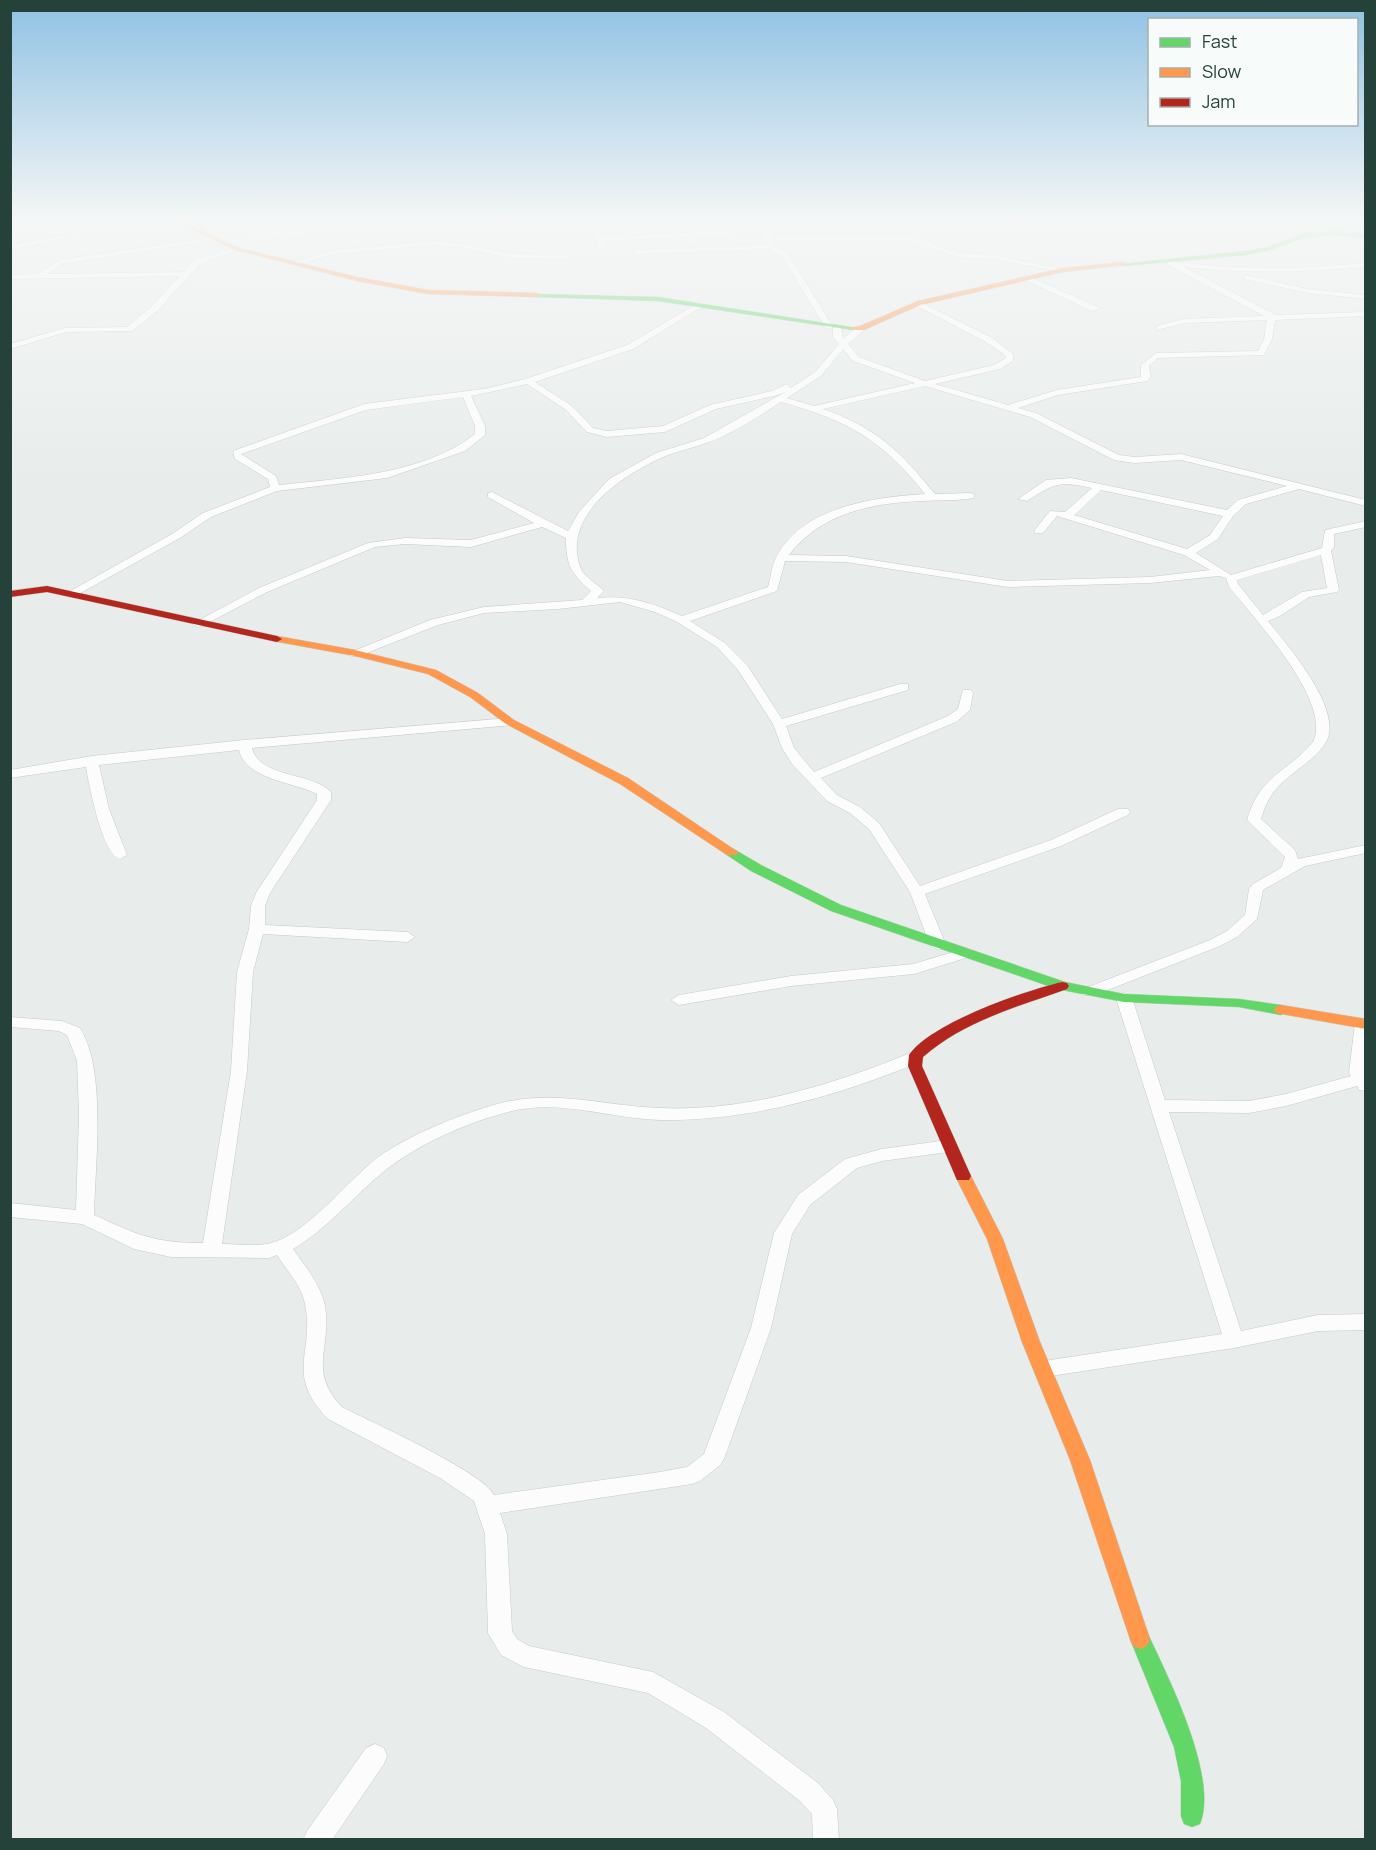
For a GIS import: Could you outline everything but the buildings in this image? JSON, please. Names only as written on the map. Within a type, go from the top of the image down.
[{"type":"street","points":[[10,347],[65,330],[129,329],[156,306]]},
{"type":"street","points":[[275,488],[273,478],[238,457],[236,453],[353,409],[466,395],[528,381],[630,347],[696,306]]},
{"type":"street","points":[[713,306],[832,328],[861,328]]},
{"type":"street","points":[[818,306],[837,337],[856,359],[897,375],[1010,407],[1055,424],[1117,458],[1136,460],[1181,457],[1365,503]]},
{"type":"street","points":[[587,601],[598,591],[577,573],[571,554],[570,536],[583,514],[612,481],[659,455],[707,440],[781,399],[818,374],[844,343],[861,328],[910,306]]},
{"type":"street","points":[[816,408],[997,367],[1010,359],[1009,354],[989,340],[924,306]]},
{"type":"street","points":[[1089,306],[1095,309]]},
{"type":"street","points":[[1251,306],[1273,318]]},
{"type":"street","points":[[1160,328],[1184,321],[1365,316]]},
{"type":"street","points":[[1010,407],[1058,393],[1144,379],[1147,377],[1145,364],[1156,356],[1261,353],[1268,339],[1273,318]]},
{"type":"street","points":[[528,381],[569,408],[590,430],[616,435],[645,429],[665,429],[713,407],[775,393],[818,374]]},
{"type":"street","points":[[71,594],[159,545],[207,515],[275,488],[384,476],[462,449],[480,435],[480,426],[466,395]]},
{"type":"street","points":[[781,399],[816,408],[851,424],[887,447],[901,459],[932,497]]},
{"type":"street","points":[[1023,499],[1049,482],[1071,481],[1229,514]]},
{"type":"street","points":[[1188,553],[1214,537],[1229,514],[1242,502],[1300,486]]},
{"type":"street","points":[[1067,515],[1099,487]]},
{"type":"street","points":[[492,495],[543,524],[570,536]]},
{"type":"street","points":[[681,620],[773,588],[781,558],[806,527],[824,517],[865,506],[932,497],[970,496]]},
{"type":"street","points":[[1039,531],[1054,513],[1067,515],[1188,553],[1226,575],[1298,668],[1323,717],[1324,731],[1318,745],[1278,776],[1263,793],[1254,819],[1292,857],[1287,866],[1289,871]]},
{"type":"street","points":[[198,624],[263,590],[381,542],[436,541],[464,544],[543,524]]},
{"type":"street","points":[[1260,620],[1276,614],[1306,594],[1333,590],[1326,550],[1329,547],[1329,532],[1365,524]]},
{"type":"street","points":[[781,558],[846,559],[1008,584],[1150,580],[1226,575],[1326,550]]},
{"type":"street","points":[[10,594],[47,589],[198,624],[355,653],[432,672],[474,695],[510,722],[624,781],[756,868],[836,908],[1062,986],[1124,998],[1239,1003],[1364,1023],[1357,1073],[1362,1084],[1333,1085],[1264,1105],[1241,1108],[1160,1106]]},
{"type":"street","points":[[355,653],[462,613],[587,601],[630,600],[681,620],[721,645],[743,668],[779,724],[788,748],[832,798],[855,810],[874,826],[917,892],[938,945]]},
{"type":"street","points":[[779,724],[904,687]]},
{"type":"street","points":[[813,777],[952,719],[964,710],[967,693]]},
{"type":"street","points":[[10,774],[92,760],[244,744],[359,738],[510,722]]},
{"type":"street","points":[[211,1252],[237,1082],[245,972],[257,929],[258,906],[263,892],[324,800],[324,792],[312,784],[272,773],[251,764],[244,753],[244,744]]},
{"type":"street","points":[[92,760],[97,796],[104,821],[120,855]]},
{"type":"street","points":[[917,892],[1056,843],[1123,812]]},
{"type":"street","points":[[1089,992],[1232,934],[1252,916],[1254,892],[1300,863],[1365,849]]},
{"type":"street","points":[[257,929],[407,938]]},
{"type":"street","points":[[679,1000],[791,981],[914,969],[968,953]]},
{"type":"street","points":[[10,1210],[85,1218],[141,1244],[171,1250],[211,1252],[282,1248],[300,1237],[357,1183],[390,1158],[435,1135],[494,1110],[521,1103],[547,1101],[658,1114],[709,1111],[818,1092],[874,1075],[914,1058],[944,1035],[1062,986]]},
{"type":"street","points":[[1124,998],[1234,1340]]},
{"type":"street","points":[[10,1022],[62,1026],[74,1032],[85,1061],[88,1114],[85,1218]]},
{"type":"street","points":[[914,1058],[915,1066],[948,1146],[995,1239],[1031,1342],[1080,1460],[1136,1630],[1185,1747],[1192,1781],[1192,1816]]},
{"type":"street","points":[[485,1506],[660,1481],[692,1474],[713,1459],[760,1328],[783,1233],[804,1200],[851,1163],[882,1155],[948,1146]]},
{"type":"street","points":[[282,1248],[314,1303],[316,1325],[312,1385],[321,1401],[335,1413],[448,1472],[483,1495],[496,1534],[500,1633],[509,1647],[524,1656],[653,1683],[715,1720],[809,1792],[824,1809],[826,1839]]},
{"type":"street","points":[[1044,1369],[1234,1340],[1318,1323],[1365,1322]]},
{"type":"street","points":[[316,1839],[375,1756]]},
{"type":"traffic: fast","points":[[707,306],[853,328]]},
{"type":"traffic: fast","points":[[732,852],[756,868],[836,908],[1062,986],[1124,998],[1239,1003],[1281,1010]]},
{"type":"traffic: fast","points":[[1140,1639],[1185,1747],[1192,1781],[1192,1816]]},
{"type":"traffic: slow","points":[[853,328],[861,328],[910,306]]},
{"type":"traffic: slow","points":[[277,639],[355,653],[432,672],[474,695],[510,722],[624,781],[732,852]]},
{"type":"traffic: slow","points":[[1281,1010],[1366,1024]]},
{"type":"traffic: slow","points":[[963,1176],[995,1239],[1031,1342],[1080,1460],[1140,1639]]},
{"type":"traffic: jam","points":[[10,594],[47,589],[277,639]]},
{"type":"traffic: jam","points":[[963,1176],[915,1066],[916,1055],[930,1043],[965,1022],[1062,986]]}]
